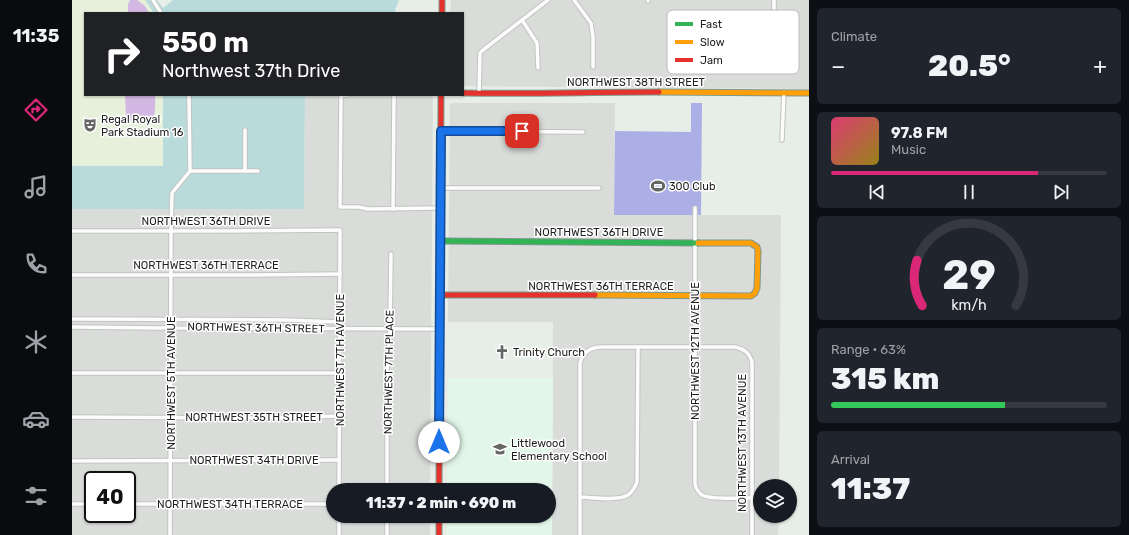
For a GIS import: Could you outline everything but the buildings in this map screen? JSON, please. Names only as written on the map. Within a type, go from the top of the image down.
[{"type":"street","points":[[153,0],[161,12]]},
{"type":"street","points":[[442,0],[442,12]]},
{"type":"street","points":[[479,93],[480,53],[548,0]]},
{"type":"street","points":[[574,0],[591,23],[593,37],[593,67]]},
{"type":"street","points":[[522,20],[537,43],[538,68]]},
{"type":"street","points":[[782,140],[784,92]]},
{"type":"street","name":"NORTHWEST 38TH STREET","points":[[464,93],[809,93]]},
{"type":"street","points":[[189,96],[190,171],[258,171]]},
{"type":"street","points":[[341,96],[340,207],[359,207],[368,209],[440,208]]},
{"type":"street","points":[[393,209],[394,96]]},
{"type":"street","points":[[440,483],[439,329],[441,96]]},
{"type":"street","points":[[245,130],[245,171]]},
{"type":"street","points":[[441,131],[583,132]]},
{"type":"street","name":"NORTHWEST 5TH AVENUE","points":[[170,535],[172,194],[190,171]]},
{"type":"street","points":[[440,188],[599,188]]},
{"type":"street","name":"NORTHWEST 12TH AVENUE","points":[[695,208],[694,481],[696,489],[704,496],[752,498]]},
{"type":"street","name":"NORTHWEST 36TH DRIVE","points":[[72,231],[340,230]]},
{"type":"street","name":"NORTHWEST 7TH AVENUE","points":[[339,483],[340,230]]},
{"type":"street","name":"NORTHWEST 36TH DRIVE","points":[[440,241],[751,243],[757,247],[758,251],[758,288]]},
{"type":"street","name":"NORTHWEST 7TH PLACE","points":[[387,483],[387,372],[390,329],[391,254]]},
{"type":"street","name":"NORTHWEST 36TH TERRACE","points":[[72,275],[340,274]]},
{"type":"street","name":"NORTHWEST 36TH TERRACE","points":[[440,295],[751,296],[758,288]]},
{"type":"street","points":[[72,319],[285,320],[340,322]]},
{"type":"street","points":[[86,319],[86,328]]},
{"type":"street","name":"NORTHWEST 36TH STREET","points":[[72,328],[161,328],[171,326],[175,328],[439,329]]},
{"type":"street","points":[[580,535],[580,363],[583,355],[587,351],[596,347],[695,347]]},
{"type":"street","points":[[581,498],[622,497],[628,495],[634,490],[637,482],[638,347]]},
{"type":"street","name":"NORTHWEST 13TH AVENUE","points":[[695,347],[735,347],[748,353],[752,362],[752,535]]},
{"type":"street","points":[[72,373],[340,373]]},
{"type":"street","name":"NORTHWEST 35TH STREET","points":[[72,417],[266,418],[339,416]]},
{"type":"street","name":"NORTHWEST 34TH DRIVE","points":[[72,461],[339,460]]},
{"type":"street","points":[[72,504],[84,504]]},
{"type":"street","name":"NORTHWEST 34TH TERRACE","points":[[136,504],[326,504]]},
{"type":"street","points":[[339,523],[339,535]]},
{"type":"street","points":[[387,523],[387,535]]},
{"type":"street","points":[[440,523],[440,535]]},
{"type":"shaded area","points":[[72,0],[145,0],[153,12],[84,12],[84,96],[163,96],[163,166],[72,166]]},
{"type":"shaded area","points":[[130,0],[137,0],[145,6],[148,12],[128,12],[128,4]]},
{"type":"shaded area","points":[[145,0],[157,0],[163,8],[173,0],[399,0],[394,12],[153,12]]},
{"type":"shaded area","points":[[451,0],[809,0],[809,89],[464,86],[464,12],[450,12]]},
{"type":"shaded area","points":[[125,96],[155,96],[155,110],[153,118],[136,120],[127,119]]},
{"type":"shaded area","points":[[163,96],[305,96],[304,209],[72,209],[72,166],[163,166]]},
{"type":"shaded area","points":[[305,96],[433,96],[430,483],[326,483],[326,523],[430,523],[430,535],[72,535],[72,209],[304,209]]},
{"type":"shaded area","points":[[450,103],[615,103],[614,215],[781,215],[779,479],[753,479],[753,523],[779,523],[778,535],[552,535],[552,523],[556,523],[556,483],[552,483],[553,322],[448,322]]},
{"type":"shaded area","name":"300 Club","points":[[691,103],[702,103],[701,215],[614,215],[615,131],[691,132]]},
{"type":"shaded area","name":"Littlewood Elementary School","points":[[448,378],[553,378],[552,483],[447,483]]},
{"type":"shaded area","name":"Littlewood Elementary School","points":[[447,523],[552,523],[552,535],[447,535]]},
{"type":"traffic: fast","points":[[440,241],[698,243]]},
{"type":"traffic: slow","points":[[659,92],[809,93]]},
{"type":"traffic: slow","points":[[595,295],[751,296],[755,293],[757,288],[757,247],[751,243],[698,243]]},
{"type":"traffic: jam","points":[[442,0],[442,12]]},
{"type":"traffic: jam","points":[[464,93],[659,92]]},
{"type":"traffic: jam","points":[[439,483],[441,96]]},
{"type":"traffic: jam","points":[[440,295],[595,295]]},
{"type":"traffic: jam","points":[[439,523],[439,535]]},
{"type":"place","name":"Regal Royal Park Stadium 16","points":[[90,125]]},
{"type":"place","name":"300 Club","points":[[658,186]]},
{"type":"place","name":"Trinity Church","points":[[502,352]]},
{"type":"place","name":"Littlewood Elementary School","points":[[500,449]]},
{"type":"route","points":[[439,442],[441,131],[522,131]]}]
